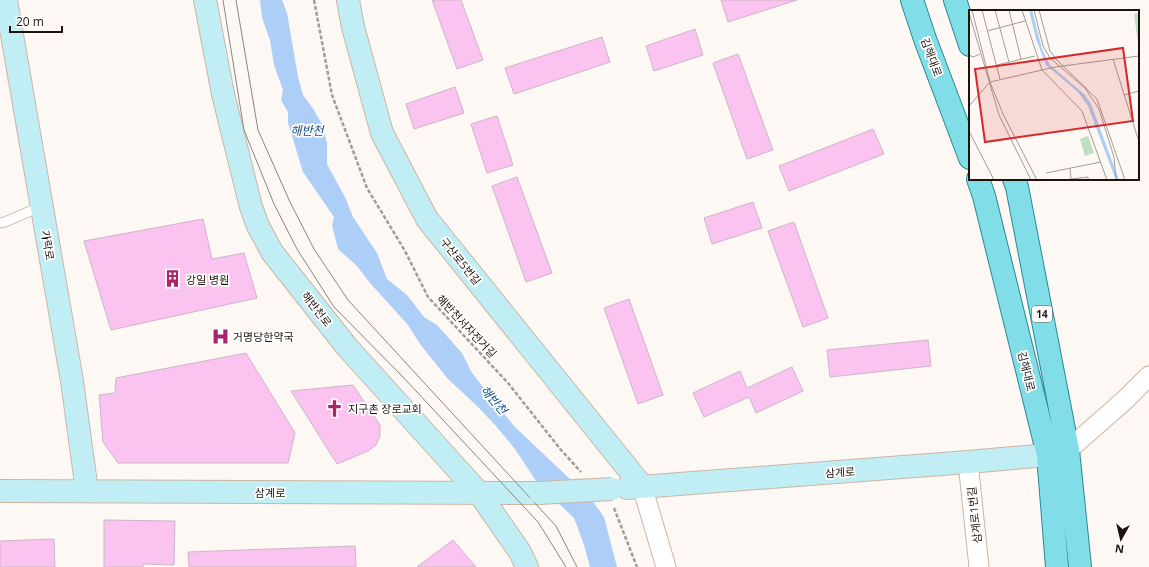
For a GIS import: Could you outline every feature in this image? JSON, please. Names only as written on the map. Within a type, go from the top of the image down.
[{"type":"main road","name":"김해대로","points":[[912,0],[969,155]]},
{"type":"main road","points":[[955,0],[969,42]]},
{"type":"main road","name":"김해대로","points":[[978,180],[1058,452],[1057,567]]},
{"type":"main road","name":"김해대로","points":[[1014,180],[1017,187],[1058,452],[1080,567]]},
{"type":"street","name":"가락로","points":[[6,0],[72,381],[87,491]]},
{"type":"street","name":"해반천로","points":[[205,0],[223,94],[251,207],[258,226],[272,252],[347,347],[479,493],[520,552],[527,567]]},
{"type":"street","name":"구산로5번길","points":[[348,0],[353,27],[382,133],[427,219],[642,486]]},
{"type":"street","points":[[1058,452],[1125,400],[1149,376]]},
{"type":"street","name":"삼계로","points":[[0,491],[540,493],[611,496],[642,486],[968,462],[1058,452]]},
{"type":"street","name":"삼계로1번길","points":[[968,462],[979,567]]},
{"type":"street","points":[[642,486],[666,567]]},
{"type":"lane","points":[[0,223],[42,206]]},
{"type":"path","name":"해반천서자전거길","points":[[314,0],[332,95],[367,188],[405,251],[428,297],[508,383],[561,450],[582,473]]},
{"type":"path","points":[[611,496],[614,508],[637,567]]},
{"type":"water","name":"해반천","points":[[260,0],[282,0],[287,13],[298,77],[303,95],[322,124],[327,143],[327,164],[345,197],[353,217],[377,253],[387,279],[407,295],[424,317],[437,325],[462,353],[472,373],[514,426],[591,499],[604,517],[617,567],[590,567],[574,518],[538,484],[515,449],[496,426],[448,379],[420,344],[408,325],[370,283],[356,265],[338,249],[332,225],[334,217],[303,172],[288,123],[288,112],[281,100],[283,90],[274,65],[270,40],[262,18]]},
{"type":"building","points":[[432,0],[461,0],[483,60],[457,69]]},
{"type":"building","points":[[721,0],[797,0],[728,22]]},
{"type":"building","points":[[695,29],[703,55],[654,71],[646,46]]},
{"type":"building","points":[[602,37],[610,62],[514,94],[505,68]]},
{"type":"building","points":[[738,54],[773,150],[747,159],[713,63]]},
{"type":"building","points":[[455,87],[464,113],[414,129],[406,104]]},
{"type":"building","points":[[497,116],[513,165],[487,173],[471,124]]},
{"type":"building","points":[[873,129],[884,154],[789,191],[779,166]]},
{"type":"building","points":[[517,177],[552,273],[526,282],[492,186]]},
{"type":"building","points":[[753,202],[762,228],[712,244],[704,218]]},
{"type":"building","name":"강일 병원","points":[[203,219],[212,259],[244,253],[257,298],[111,330],[84,241]]},
{"type":"building","points":[[794,222],[828,318],[803,327],[768,231]]},
{"type":"building","points":[[629,299],[663,395],[638,404],[604,308]]},
{"type":"building","points":[[928,340],[931,366],[830,377],[827,350]]},
{"type":"building","points":[[246,353],[295,433],[288,463],[118,463],[103,442],[99,395],[115,393],[116,378]]},
{"type":"building","points":[[792,367],[803,391],[756,413],[749,397],[704,417],[693,393],[740,371],[747,388]]},
{"type":"building","name":"지구촌 장로교회","points":[[353,385],[380,425],[380,436],[376,445],[368,451],[337,464],[291,391]]},
{"type":"building","points":[[104,520],[175,521],[174,565],[143,564],[143,567],[104,567]]},
{"type":"building","points":[[54,539],[55,567],[0,567],[0,541]]},
{"type":"building","points":[[453,540],[476,567],[417,567]]},
{"type":"building","points":[[355,546],[356,567],[189,567],[188,552]]},
{"type":"tram line","points":[[223,0],[244,130],[274,204],[297,249],[334,307],[403,377],[538,522],[566,567]]},
{"type":"tram line","points":[[236,0],[258,130],[290,202],[314,249],[348,300],[556,526],[577,567]]},
{"type":"place","name":"강일 병원","points":[[173,279]]},
{"type":"place","name":"거명당한약국","points":[[220,336]]},
{"type":"place","name":"지구촌 장로교회","points":[[335,408]]}]
